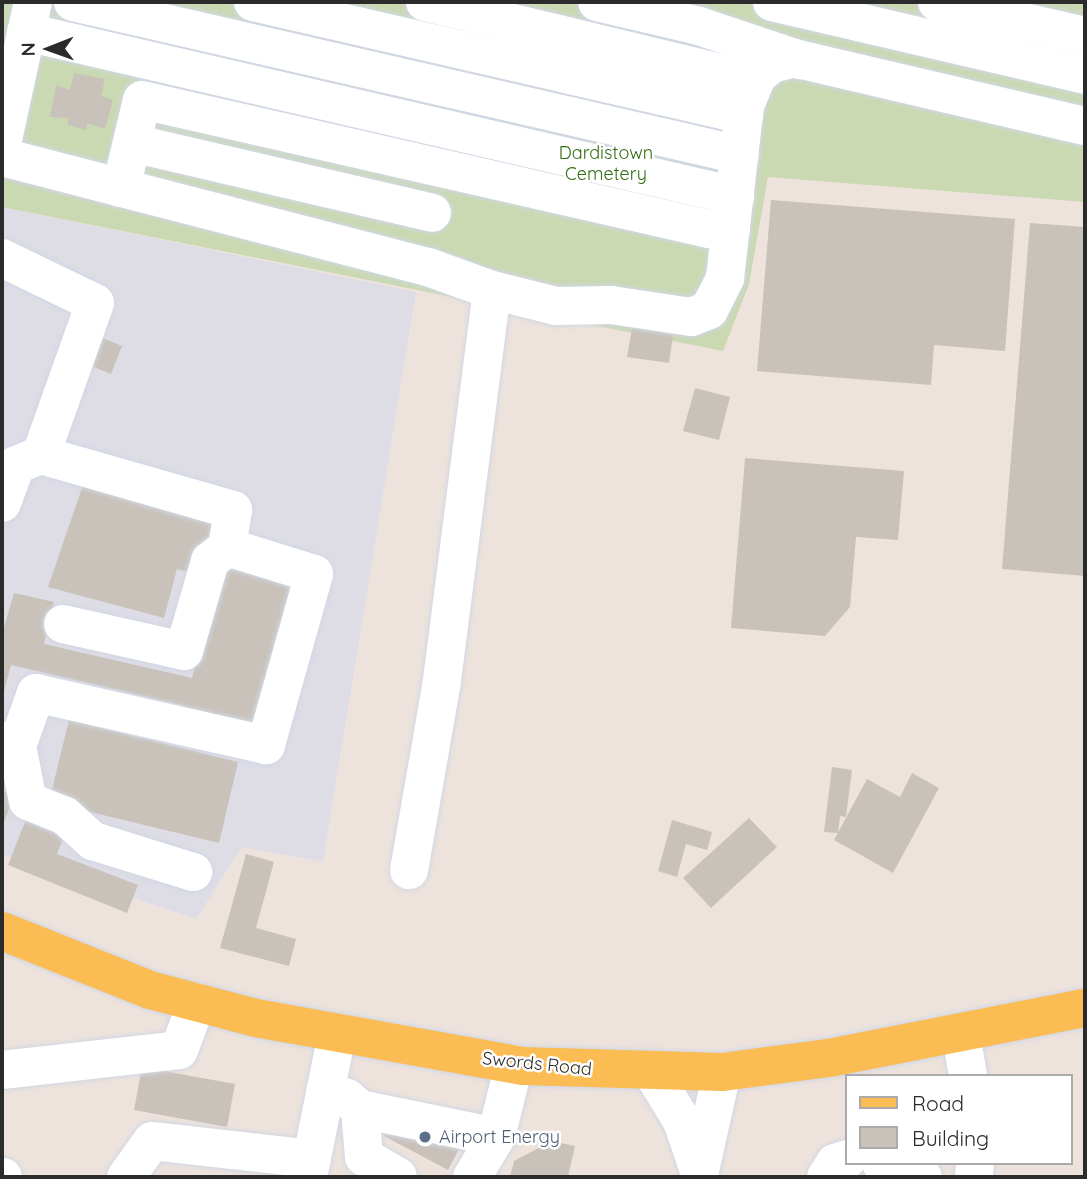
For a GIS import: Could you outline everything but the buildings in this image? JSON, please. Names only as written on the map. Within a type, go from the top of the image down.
[{"type":"main road","name":"Swords Road","points":[[2,931],[150,990],[337,1034],[514,1064],[722,1073],[961,1034],[1085,1008]]},
{"type":"lane","points":[[73,2],[740,155]]},
{"type":"lane","points":[[253,2],[467,52],[751,80],[772,64],[800,60],[1085,126]]},
{"type":"lane","points":[[425,2],[477,8],[751,80]]},
{"type":"lane","points":[[597,2],[751,80]]},
{"type":"lane","points":[[2,157],[420,265],[492,290],[556,306],[611,305],[691,317],[709,310],[725,278],[751,80],[751,2]]},
{"type":"lane","points":[[772,2],[1085,75]]},
{"type":"lane","points":[[937,2],[1085,36]]},
{"type":"lane","points":[[420,265],[477,8]]},
{"type":"lane","points":[[2,144],[30,17],[450,129],[733,212]]},
{"type":"lane","points":[[121,188],[142,100],[709,229],[733,212]]},
{"type":"lane","points":[[132,143],[432,213]]},
{"type":"lane","points":[[2,258],[95,303],[19,460],[2,503]]},
{"type":"lane","points":[[409,870],[441,687],[492,290]]},
{"type":"lane","points":[[19,460],[233,510],[227,547],[210,561],[184,651],[63,624]]},
{"type":"lane","points":[[194,872],[93,841],[65,816],[28,801],[9,744],[36,693],[266,745],[314,574],[227,547]]},
{"type":"lane","points":[[2,1070],[179,1050],[197,1002]]},
{"type":"lane","points":[[126,1177],[152,1141],[310,1168],[337,1034]]},
{"type":"lane","points":[[961,1034],[968,1074]]},
{"type":"lane","points":[[472,1177],[495,1137],[514,1064]]},
{"type":"lane","points":[[652,1072],[682,1121],[708,1176]]},
{"type":"lane","points":[[708,1176],[731,1119],[722,1073]]},
{"type":"lane","points":[[325,1092],[347,1098],[360,1109],[495,1137]]},
{"type":"lane","points":[[360,1109],[364,1157],[398,1177]]},
{"type":"lane","points":[[826,1177],[835,1163],[846,1159]]},
{"type":"lane","points":[[887,1165],[923,1177]]},
{"type":"shaded area","points":[[2,207],[416,292],[323,862],[242,847],[196,919],[2,854]]},
{"type":"green space","name":"Dardistown Cemetery","points":[[2,2],[1085,2],[1085,202],[768,177],[749,284],[723,351],[2,207]]},
{"type":"place","name":"Airport Energy","points":[[425,1137]]}]
